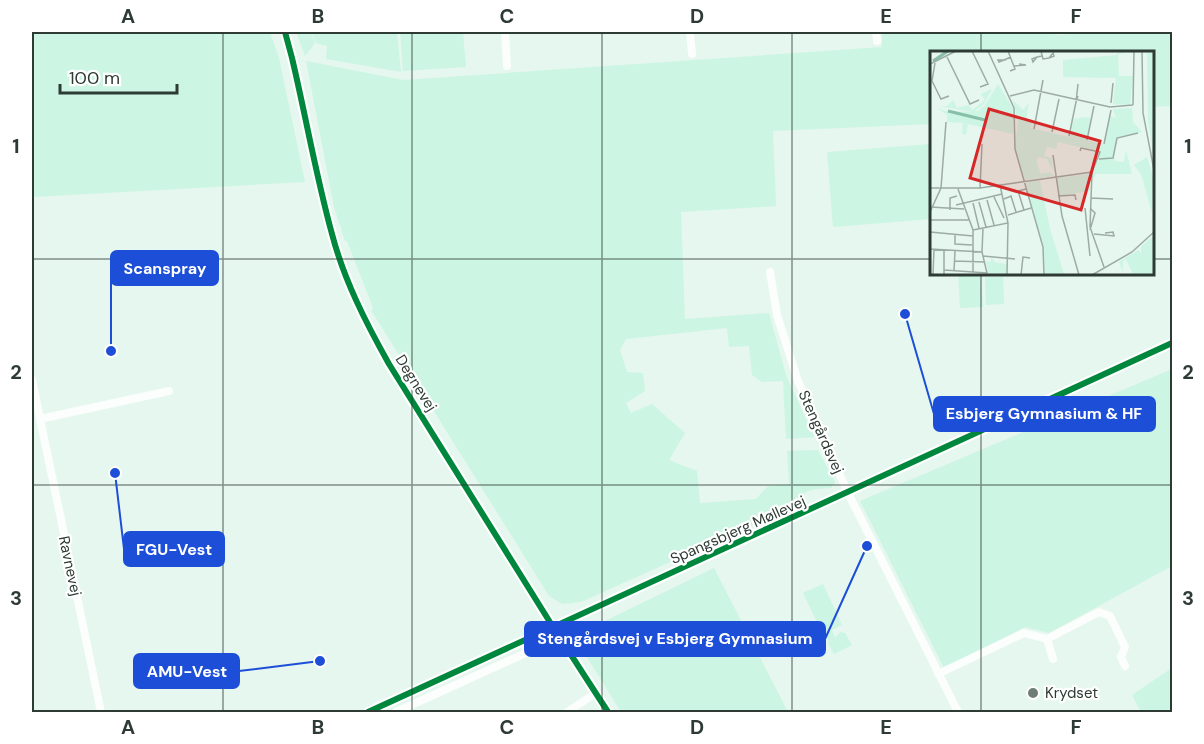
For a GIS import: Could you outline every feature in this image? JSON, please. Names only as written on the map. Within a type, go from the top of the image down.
[{"type":"street","name":"Degnevej","points":[[285,32],[332,235],[369,328],[389,364],[608,712]]},
{"type":"street","points":[[505,32],[507,66]]},
{"type":"street","points":[[690,32],[692,54]]},
{"type":"street","points":[[876,32],[877,41]]},
{"type":"street","name":"Stengårdsvej","points":[[770,272],[777,315],[798,381],[848,493],[958,712]]},
{"type":"street","name":"Spangsbjerg Møllevej","points":[[376,711],[553,627],[1173,343]]},
{"type":"street","name":"Ravnevej","points":[[32,380],[101,712]]},
{"type":"street","points":[[40,419],[169,391]]},
{"type":"street","points":[[938,674],[1024,633],[1047,639],[1099,612],[1110,616],[1125,647],[1121,657],[1125,666]]},
{"type":"street","points":[[1047,639],[1053,659]]},
{"type":"street","points":[[396,712],[528,652],[523,641]]},
{"type":"street","points":[[567,712],[596,693]]},
{"type":"green space","points":[[32,32],[270,32],[279,58],[305,182],[32,197]]},
{"type":"green space","points":[[296,32],[310,32],[315,43],[305,56]]},
{"type":"green space","points":[[311,32],[397,32],[401,72],[326,59],[327,46],[316,43]]},
{"type":"green space","points":[[400,32],[463,32],[466,67],[403,71]]},
{"type":"green space","points":[[882,32],[1054,32],[1055,35],[1097,32],[1172,32],[1172,106],[1153,107],[1153,51],[930,51],[930,124],[773,131],[776,206],[681,212],[685,319],[769,313],[786,375],[814,437],[786,439],[783,381],[762,382],[752,375],[749,346],[729,347],[727,328],[626,339],[620,350],[627,372],[643,373],[645,391],[626,403],[631,413],[652,404],[685,433],[669,460],[697,471],[700,503],[756,499],[768,486],[789,484],[787,451],[818,450],[835,482],[831,488],[807,492],[799,497],[790,508],[581,602],[562,604],[549,596],[371,310],[373,308],[347,241],[345,241],[334,207],[306,61],[403,80],[882,47]]},
{"type":"green space","points":[[930,144],[930,219],[833,227],[827,152]]},
{"type":"green space","points":[[958,274],[981,274],[983,307],[960,308]]},
{"type":"green space","points":[[985,277],[1003,277],[1004,304],[986,305]]},
{"type":"green space","points":[[1172,369],[1172,566],[1049,633],[1025,627],[944,668],[860,501]]},
{"type":"green space","points":[[714,568],[788,712],[621,712],[574,636]]},
{"type":"green space","points":[[823,584],[842,625],[832,630],[835,638],[840,632],[845,633],[852,645],[834,654],[826,634],[823,634],[803,593]]},
{"type":"green space","points":[[1172,668],[1172,712],[1141,712],[1132,695]]},
{"type":"cycle path","points":[[285,32],[332,234],[349,285],[364,317],[389,364],[608,712]]},
{"type":"cycle path","points":[[368,712],[1172,343]]},
{"type":"place","name":"Esbjerg Gymnasium & HF","points":[[905,314]]},
{"type":"place","name":"Scanspray","points":[[111,351]]},
{"type":"place","name":"FGU-Vest","points":[[115,473]]},
{"type":"place","name":"Stengårdsvej v Esbjerg Gymnasium","points":[[867,546]]},
{"type":"place","name":"AMU-Vest","points":[[320,661]]},
{"type":"place","name":"Krydset","points":[[1033,693]]}]
